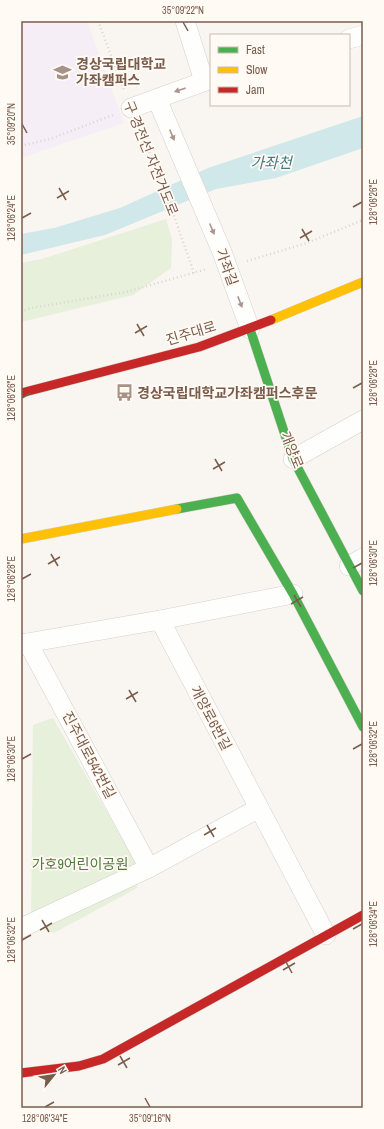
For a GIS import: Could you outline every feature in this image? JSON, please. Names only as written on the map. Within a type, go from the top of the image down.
[{"type":"street","points":[[135,116],[157,99],[207,80],[185,21]]},
{"type":"street","points":[[350,39],[363,35]]},
{"type":"street","name":"가좌길","points":[[157,99],[222,252],[250,329]]},
{"type":"street","name":"진주대로","points":[[21,392],[199,347],[250,329],[363,282]]},
{"type":"street","name":"개양로","points":[[250,329],[293,459],[356,562],[363,591]]},
{"type":"street","points":[[293,459],[363,420]]},
{"type":"street","points":[[21,539],[236,498],[293,594],[363,727]]},
{"type":"street","points":[[25,643],[160,620],[293,594]]},
{"type":"street","name":"개양로6번길","points":[[160,620],[326,934]]},
{"type":"street","name":"진주대로542번길","points":[[25,643],[149,868]]},
{"type":"street","points":[[21,928],[149,868],[259,808]]},
{"type":"street","points":[[21,1073],[79,1066],[103,1059],[326,934],[363,915]]},
{"type":"path","name":"구 경전선 자전거도로","points":[[98,21],[173,213],[194,273]]},
{"type":"path","points":[[21,146],[135,116]]},
{"type":"path","points":[[245,261],[307,243],[363,220]]},
{"type":"path","points":[[21,312],[31,308],[126,292],[211,268]]},
{"type":"shaded area","name":"경상국립대학교 가좌캠퍼스","points":[[21,21],[87,21],[124,123],[21,158]]},
{"type":"green space","points":[[166,219],[172,239],[171,268],[133,295],[21,322],[21,263],[42,259]]},
{"type":"green space","name":"가호9어린이공원","points":[[53,718],[139,868],[137,888],[54,933],[31,925],[33,725]]},
{"type":"water","name":"가좌천","points":[[363,116],[363,148],[276,178],[216,189],[105,235],[21,255],[21,234],[54,228],[120,208],[208,168]]},
{"type":"traffic: fast","points":[[250,329],[293,459],[363,591]]},
{"type":"traffic: fast","points":[[177,509],[237,498],[293,594],[363,727]]},
{"type":"traffic: slow","points":[[271,320],[363,282]]},
{"type":"traffic: slow","points":[[21,539],[177,509]]},
{"type":"traffic: jam","points":[[21,393],[199,347],[271,320]]},
{"type":"traffic: jam","points":[[21,1073],[79,1066],[103,1059],[363,915]]},
{"type":"place","name":"경상국립대학교 가좌캠퍼스","points":[[63,72]]},
{"type":"place","name":"경상국립대학교가좌캠퍼스후문","points":[[124,393]]}]
